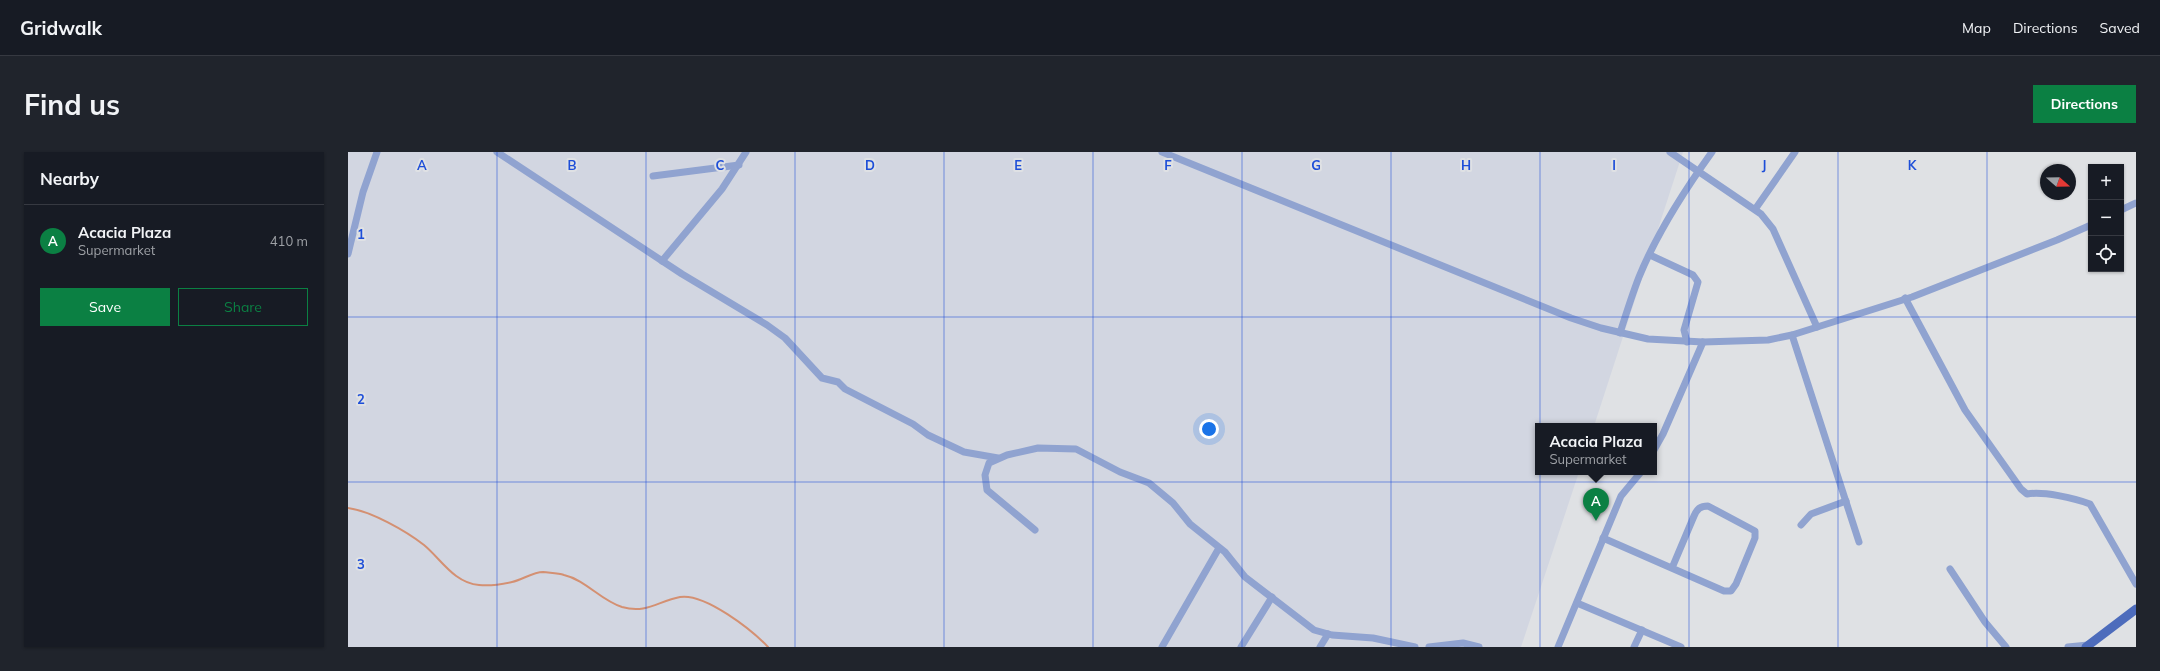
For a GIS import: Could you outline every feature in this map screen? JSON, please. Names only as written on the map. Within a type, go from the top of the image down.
[{"type":"main road","points":[[2087,646],[2136,609]]},
{"type":"street","points":[[348,254],[349,242],[363,192],[377,152]]},
{"type":"street","points":[[497,152],[662,261],[785,338],[822,378],[838,382],[845,389],[912,424],[928,435],[964,452],[998,458]]},
{"type":"street","points":[[662,261],[701,216],[739,165],[746,152]]},
{"type":"street","points":[[1162,152],[1354,228],[1519,298],[1571,318],[1620,333],[1648,339],[1703,342],[1768,340],[1792,335],[1904,298],[1912,297],[2025,253],[2088,226]]},
{"type":"street","points":[[1670,152],[1756,208],[1773,229],[1817,327]]},
{"type":"street","points":[[1620,333],[1639,277],[1650,255],[1675,206],[1712,152]]},
{"type":"street","points":[[1756,208],[1795,152]]},
{"type":"street","points":[[653,176],[739,165]]},
{"type":"street","points":[[2124,209],[2136,203]]},
{"type":"street","points":[[1650,255],[1693,275],[1698,282],[1684,330],[1687,342]]},
{"type":"street","points":[[1904,298],[1966,410],[2021,489],[2027,494],[2037,492],[2044,495],[2066,496],[2090,504],[2136,584]]},
{"type":"street","points":[[1792,335],[1859,542]]},
{"type":"street","points":[[1657,445],[1703,342]]},
{"type":"street","points":[[1035,530],[987,490],[984,475],[989,463],[998,458],[1038,448],[1076,449],[1120,472],[1149,483],[1173,502],[1190,524],[1219,548],[1246,577],[1314,630],[1328,634],[1373,638],[1415,647]]},
{"type":"street","points":[[1558,647],[1621,496],[1638,475]]},
{"type":"street","points":[[1801,525],[1811,514],[1846,501]]},
{"type":"street","points":[[1603,538],[1724,591],[1731,591],[1736,584],[1755,538],[1755,531],[1708,506],[1702,506],[1694,516],[1672,568]]},
{"type":"street","points":[[1162,647],[1219,548]]},
{"type":"street","points":[[1950,569],[1986,622],[2006,647]]},
{"type":"street","points":[[1241,647],[1272,597]]},
{"type":"street","points":[[1577,603],[1681,647]]},
{"type":"street","points":[[1634,647],[1642,630]]},
{"type":"street","points":[[1320,647],[1328,634]]},
{"type":"street","points":[[1429,647],[1462,645],[1479,647]]},
{"type":"street","points":[[2068,647],[2087,646]]},
{"type":"shaded area","points":[[348,152],[1683,152],[1595,423],[1535,423],[1535,475],[1578,475],[1521,647],[348,647]]},
{"type":"waterway","points":[[348,508],[377,517],[408,534],[424,545],[448,570],[462,580],[470,583],[491,585],[516,581],[535,573],[543,572],[559,574],[579,581],[614,604],[631,609],[646,608],[672,599],[690,597],[702,601],[727,614],[751,631],[768,647]]},
{"type":"place","name":"Acacia Plaza","points":[[1596,521]]}]
